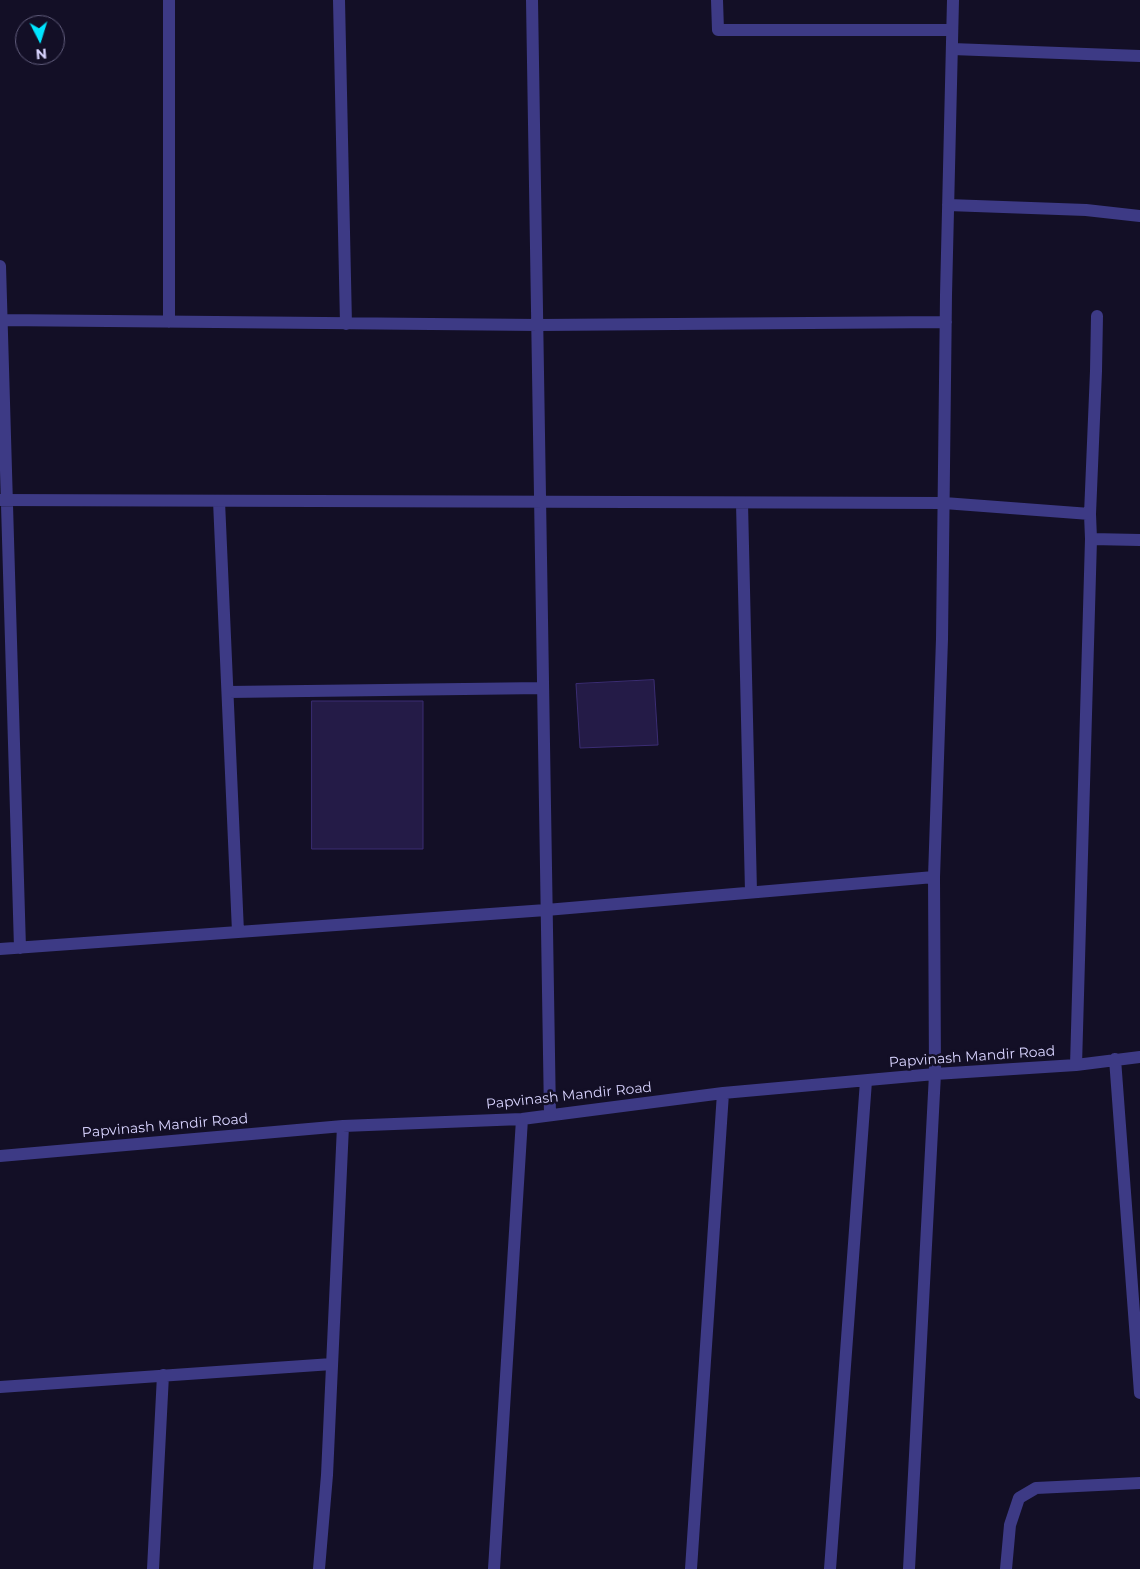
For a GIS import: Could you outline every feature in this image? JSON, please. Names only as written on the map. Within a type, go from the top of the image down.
[{"type":"street","points":[[168,322],[169,0]]},
{"type":"street","points":[[339,0],[346,324]]},
{"type":"street","points":[[532,0],[539,325],[550,1115]]},
{"type":"street","points":[[716,0],[718,30],[952,30]]},
{"type":"street","points":[[909,1569],[935,1074],[934,877],[942,638],[953,0]]},
{"type":"street","points":[[952,49],[1140,56]]},
{"type":"street","points":[[948,206],[1086,210],[1140,216]]},
{"type":"street","points":[[0,266],[3,500],[20,948]]},
{"type":"street","points":[[1076,1065],[1097,316]]},
{"type":"street","points":[[1,320],[539,325],[946,322]]},
{"type":"street","points":[[3,500],[944,503],[1090,514]]},
{"type":"street","points":[[219,500],[238,932]]},
{"type":"street","points":[[742,503],[751,892]]},
{"type":"street","points":[[1091,539],[1140,540]]},
{"type":"street","points":[[228,692],[543,688]]},
{"type":"street","points":[[0,949],[546,910],[934,877]]},
{"type":"street","name":"Papvinash Mandir Road","points":[[0,1156],[343,1126],[522,1119],[723,1093],[935,1074],[1076,1065],[1140,1057]]},
{"type":"street","points":[[1115,1059],[1140,1393]]},
{"type":"street","points":[[830,1569],[866,1081]]},
{"type":"street","points":[[691,1569],[723,1093]]},
{"type":"street","points":[[494,1569],[522,1119]]},
{"type":"street","points":[[319,1569],[327,1476],[343,1126]]},
{"type":"street","points":[[0,1386],[332,1364]]},
{"type":"street","points":[[153,1569],[163,1375]]},
{"type":"street","points":[[1006,1569],[1010,1525],[1018,1498],[1036,1488],[1140,1483]]},
{"type":"building","points":[[654,680],[658,745],[580,748],[576,684]]},
{"type":"building","points":[[312,701],[423,701],[423,849],[312,849]]}]
